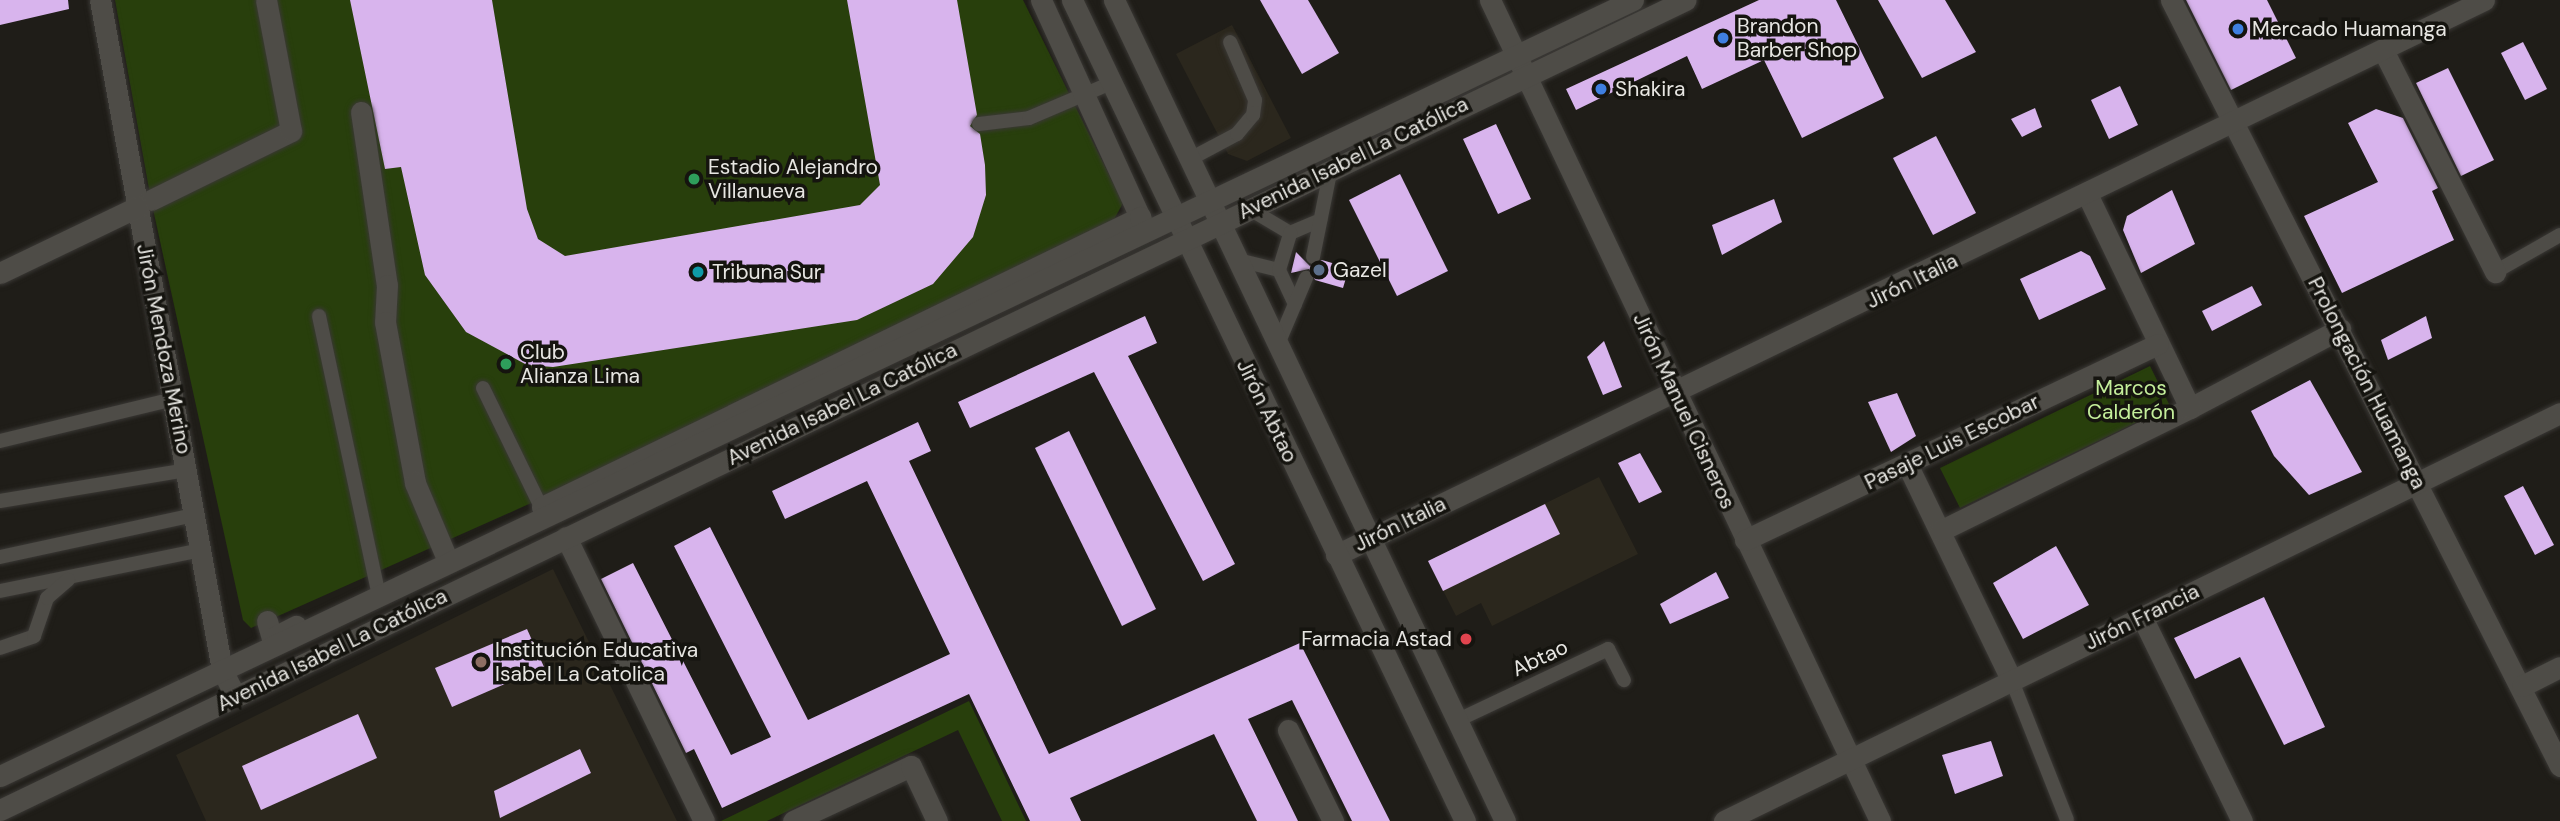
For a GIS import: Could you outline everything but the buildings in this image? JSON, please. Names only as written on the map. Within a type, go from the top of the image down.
[{"type":"street","name":"Jirón Mendoza Merino","points":[[100,0],[144,204],[173,399],[222,670],[235,696]]},
{"type":"street","points":[[0,273],[291,131],[266,0]]},
{"type":"street","points":[[1041,0],[1143,224]]},
{"type":"street","name":"Jirón Abtao","points":[[1072,0],[1184,240],[1465,821]]},
{"type":"street","name":"Jirón Abtao","points":[[1114,0],[1505,821]]},
{"type":"street","name":"Jirón Manuel Cisneros","points":[[1490,0],[1880,821]]},
{"type":"street","name":"Avenida Isabel La Católica","points":[[0,810],[1221,223],[1331,168],[1633,0]]},
{"type":"street","name":"Avenida Isabel La Católica","points":[[0,776],[1143,224],[1174,218],[1520,65],[1685,0]]},
{"type":"street","name":"Prolongación Huamanga","points":[[2171,0],[2233,126],[2522,686],[2560,766]]},
{"type":"street","name":"Jirón Italia","points":[[1336,555],[2233,126],[2484,0]]},
{"type":"street","points":[[2382,50],[2495,272]]},
{"type":"street","points":[[361,112],[387,285],[385,322],[415,484],[445,554]]},
{"type":"street","points":[[2088,196],[2190,408]]},
{"type":"street","points":[[1940,531],[2190,408],[2340,329]]},
{"type":"street","name":"Pasaje Luis Escobar","points":[[1745,540],[2158,344]]},
{"type":"street","name":"Jirón Francia","points":[[1724,821],[2560,413]]},
{"type":"street","points":[[1907,464],[2012,681]]},
{"type":"street","points":[[267,621],[272,638],[377,592],[445,554],[543,512]]},
{"type":"street","points":[[566,537],[704,821]]},
{"type":"street","points":[[2142,617],[2242,821]]},
{"type":"street","points":[[2522,686],[2560,667]]},
{"type":"street","points":[[1288,730],[1333,821]]},
{"type":"street","points":[[793,821],[911,766],[937,821]]},
{"type":"lane","points":[[1190,159],[1237,134],[1253,115],[1255,100],[1230,42]]},
{"type":"lane","points":[[979,124],[1029,118],[1111,83]]},
{"type":"lane","points":[[1313,257],[1331,168]]},
{"type":"lane","points":[[1248,208],[1290,233]]},
{"type":"lane","points":[[1290,233],[1320,220]]},
{"type":"lane","points":[[1290,233],[1279,270],[1295,304]]},
{"type":"lane","points":[[2495,272],[2560,235]]},
{"type":"lane","points":[[1238,260],[1279,270]]},
{"type":"lane","points":[[1278,344],[1306,278]]},
{"type":"lane","points":[[319,316],[377,592]]},
{"type":"lane","points":[[483,388],[543,512]]},
{"type":"lane","points":[[0,442],[173,399]]},
{"type":"lane","points":[[0,501],[187,470]]},
{"type":"lane","points":[[0,557],[195,515]]},
{"type":"lane","points":[[0,591],[68,580],[202,550]]},
{"type":"lane","points":[[0,648],[34,636],[47,598],[68,580]]},
{"type":"lane","name":"Abtao","points":[[1458,720],[1608,649],[1624,680]]},
{"type":"lane","points":[[2012,681],[2067,820]]},
{"type":"shaded area","points":[[1232,25],[1291,138],[1247,161],[1228,154],[1176,54]]},
{"type":"shaded area","points":[[1599,477],[1638,554],[1492,626],[1481,603],[1456,616],[1428,561]]},
{"type":"shaded area","name":"Institución Educativa Isabel La Catolica","points":[[553,569],[677,821],[206,821],[176,755]]},
{"type":"green space","name":"Club Alianza Lima","points":[[115,0],[1023,0],[1123,203],[1110,227],[538,500],[251,628],[243,620],[151,200]]},
{"type":"green space","name":"Marcos Calderón","points":[[2150,366],[2170,406],[1960,508],[1940,468]]},
{"type":"green space","points":[[969,701],[1026,821],[1002,821],[958,730],[767,821],[721,821]]},
{"type":"place","name":"Mercado Huamanga","points":[[2238,29]]},
{"type":"place","name":"Brandon Barber Shop","points":[[1723,38]]},
{"type":"place","name":"Shakira","points":[[1601,89]]},
{"type":"place","name":"Estadio Alejandro Villanueva","points":[[694,179]]},
{"type":"place","name":"Gazel","points":[[1319,270]]},
{"type":"place","name":"Tribuna Sur","points":[[698,272]]},
{"type":"place","name":"Club Alianza Lima","points":[[506,364]]},
{"type":"place","name":"Farmacia Astad","points":[[1466,639]]},
{"type":"place","name":"Institución Educativa Isabel La Catolica","points":[[481,662]]}]
